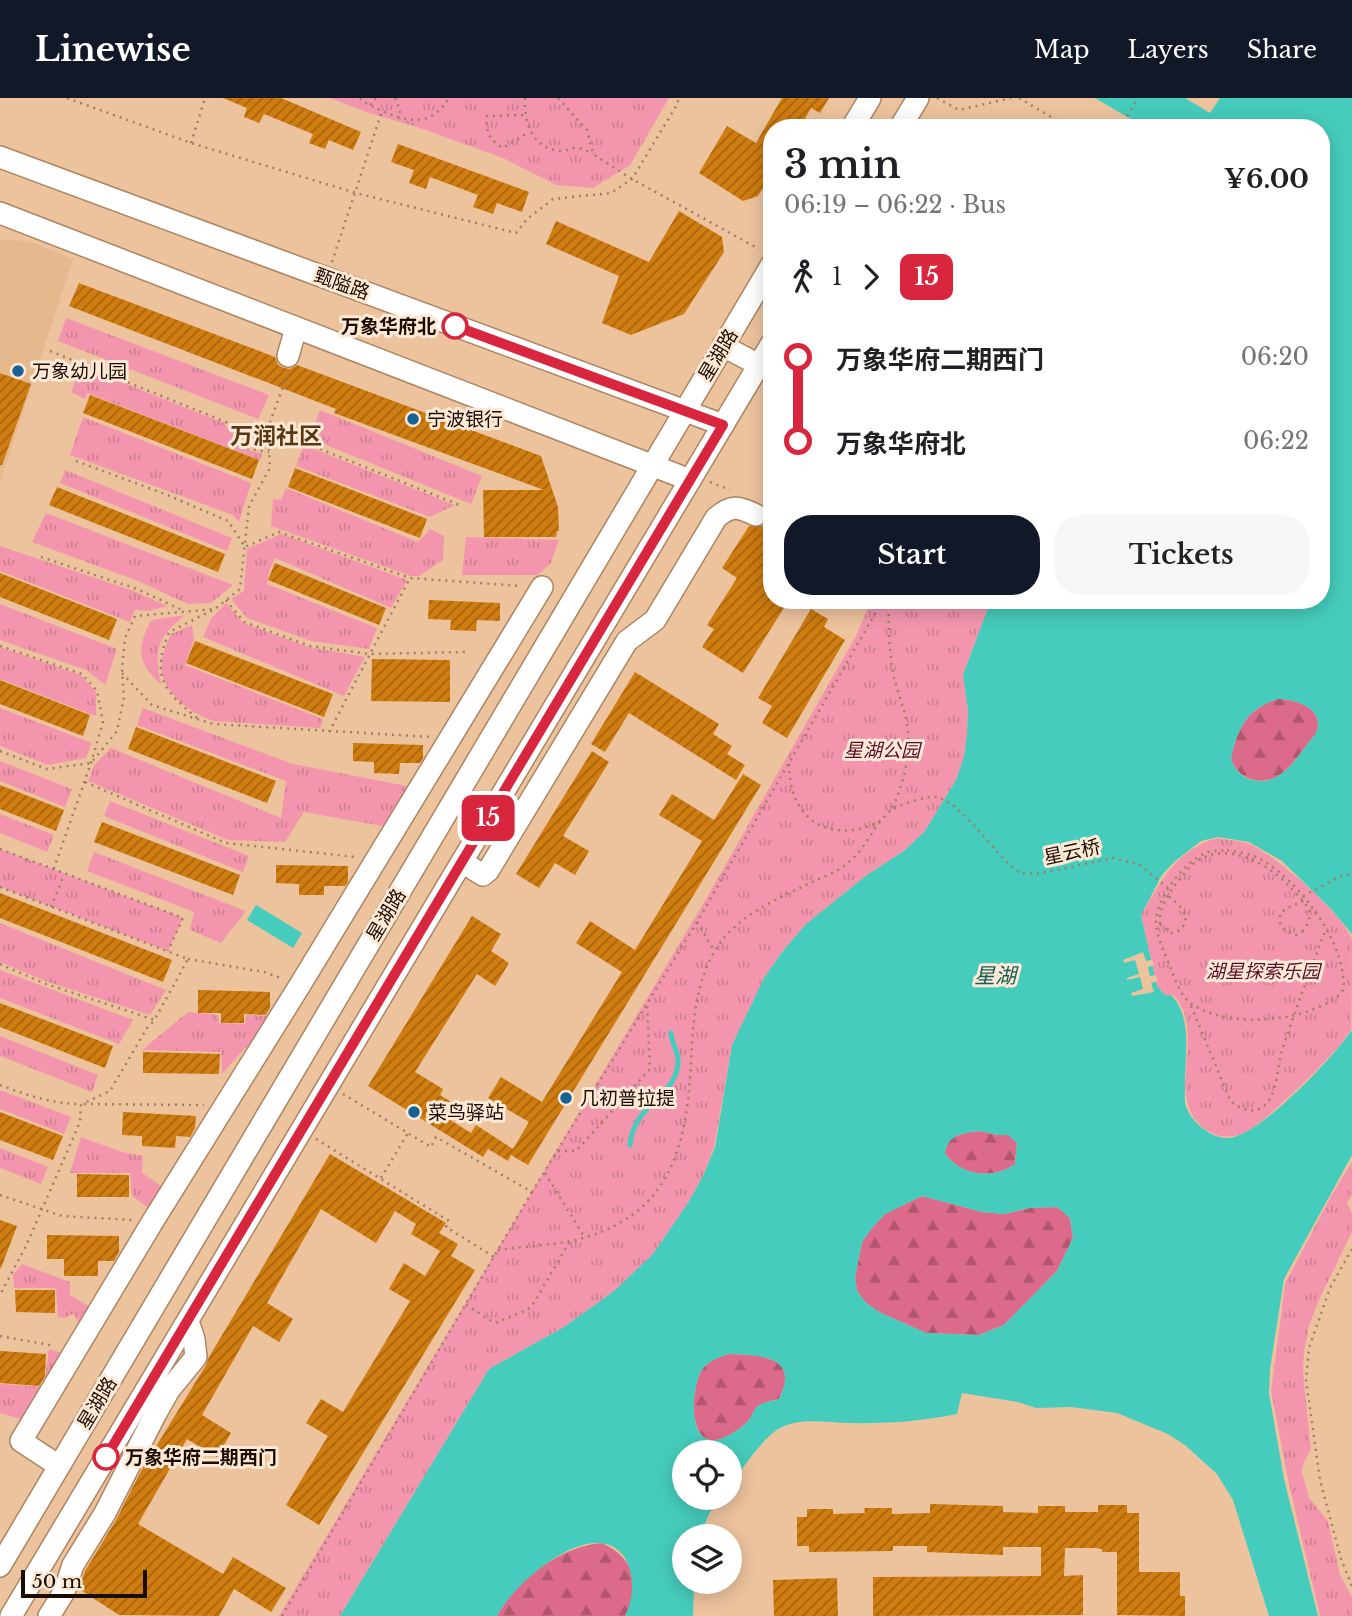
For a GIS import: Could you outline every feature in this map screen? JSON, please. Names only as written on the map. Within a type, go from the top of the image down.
[{"type":"street","points":[[857,119],[870,98]]},
{"type":"street","points":[[905,119],[918,98]]},
{"type":"street","name":"甄隘路","points":[[0,157],[723,425]]},
{"type":"street","points":[[0,213],[690,480]]},
{"type":"street","name":"星湖路","points":[[0,1566],[653,466],[723,346],[763,268]]},
{"type":"street","points":[[289,362],[296,328]]},
{"type":"street","points":[[723,346],[759,365]]},
{"type":"street","name":"星湖路","points":[[11,1616],[763,358]]},
{"type":"street","points":[[461,862],[484,875],[488,872],[627,641],[655,620],[716,518],[730,508],[742,509],[756,516]]},
{"type":"street","points":[[59,1466],[21,1441],[74,1349],[542,587]]},
{"type":"street","points":[[322,947],[358,963]]},
{"type":"street","points":[[49,1616],[64,1592],[73,1564],[105,1513],[169,1390],[196,1357],[188,1321]]},
{"type":"path","points":[[67,98],[191,143],[356,193],[516,233],[527,219],[553,199],[611,193],[632,179],[678,103],[678,98]]},
{"type":"path","points":[[191,143],[205,98]]},
{"type":"path","points":[[360,98],[370,106],[399,119],[424,120],[444,106],[449,98]]},
{"type":"path","points":[[370,106],[376,98]]},
{"type":"path","points":[[395,98],[400,110],[399,119]]},
{"type":"path","points":[[524,98],[524,115],[529,132],[546,147],[563,151],[577,147],[593,154],[763,255]]},
{"type":"path","points":[[558,98],[587,130],[593,154]]},
{"type":"path","points":[[937,98],[959,110],[1011,98]]},
{"type":"path","points":[[1019,98],[1055,119]]},
{"type":"path","points":[[1125,119],[1138,98]]},
{"type":"path","points":[[326,278],[382,111]]},
{"type":"path","points":[[524,115],[487,116],[485,127],[494,142],[503,148],[529,132]]},
{"type":"path","points":[[50,351],[226,422],[245,448],[269,452]]},
{"type":"path","points":[[200,720],[174,699],[161,677],[160,653],[169,632],[215,609],[240,589],[249,506],[270,468],[268,428],[289,362]]},
{"type":"path","points":[[268,428],[462,506]]},
{"type":"path","points":[[76,461],[228,521],[245,547]]},
{"type":"path","points":[[245,547],[279,532],[410,578],[542,587]]},
{"type":"path","points":[[41,557],[137,589],[185,612]]},
{"type":"path","points":[[329,732],[410,578]]},
{"type":"path","points":[[226,600],[244,621],[310,646],[369,654],[466,652]]},
{"type":"path","points":[[0,751],[47,769],[91,763],[117,731],[124,697],[122,673],[125,638],[135,616],[215,609]]},
{"type":"path","points":[[282,1616],[498,1250],[697,922],[878,609]]},
{"type":"path","points":[[498,1250],[585,1238],[608,1230],[631,1216],[653,1196],[678,1154],[685,1128],[698,992],[715,952],[724,938],[754,912],[849,862],[891,809],[905,773],[908,738],[906,718],[894,677],[887,630],[888,609]]},
{"type":"path","points":[[0,646],[82,674],[97,691],[103,722],[53,871]]},
{"type":"path","points":[[122,673],[152,705],[213,724],[431,737]]},
{"type":"path","points":[[789,762],[797,804],[813,821],[845,832],[881,820]]},
{"type":"path","points":[[85,782],[226,844],[375,859]]},
{"type":"path","name":"星云桥","points":[[891,809],[931,796],[945,800],[1020,873],[1036,874],[1114,858],[1140,865],[1169,888]]},
{"type":"path","points":[[0,849],[183,918],[168,951]]},
{"type":"path","points":[[1191,1004],[1223,1017],[1252,1020],[1294,1016],[1318,1008],[1339,996],[1344,986],[1341,962],[1326,929],[1303,896],[1278,871],[1260,859],[1227,850],[1206,852],[1186,865],[1169,888],[1159,906],[1156,921],[1160,942],[1174,978],[1191,1004],[1230,1100],[1237,1108],[1250,1111],[1267,1103],[1281,1054],[1294,1016],[1326,929]]},
{"type":"path","points":[[1166,894],[1182,908],[1186,915],[1185,925],[1177,932],[1171,933],[1160,924],[1163,904],[1186,870],[1197,861],[1209,855],[1226,854],[1254,861],[1282,879],[1308,908],[1310,915],[1303,931],[1297,935],[1285,931],[1280,923],[1280,915],[1285,909],[1306,900]]},
{"type":"path","points":[[51,907],[64,874]]},
{"type":"path","points":[[1303,896],[1339,877],[1352,874]]},
{"type":"path","points":[[0,887],[188,959],[264,972]]},
{"type":"path","points":[[697,922],[715,952]]},
{"type":"path","points":[[81,1104],[110,1091],[147,1028],[155,1020],[188,959]]},
{"type":"path","points":[[0,964],[46,984],[155,1020]]},
{"type":"path","points":[[558,1151],[576,1151],[650,1069],[647,1005]]},
{"type":"path","points":[[0,1085],[35,1098],[62,1104],[225,1106]]},
{"type":"path","points":[[328,1086],[430,1147],[436,1137],[533,1192]]},
{"type":"path","points":[[0,1295],[80,1122],[81,1104]]},
{"type":"path","points":[[380,1178],[408,1133]]},
{"type":"path","points":[[311,1136],[449,1221],[446,1227],[494,1257]]},
{"type":"path","points":[[545,1172],[585,1238]]},
{"type":"path","points":[[0,1195],[62,1216],[153,1221]]},
{"type":"path","points":[[466,1306],[495,1323],[527,1310],[536,1300],[570,1240]]},
{"type":"path","points":[[1352,1248],[1330,1288],[1309,1348],[1306,1380],[1320,1480],[1341,1559],[1352,1586]]},
{"type":"path","points":[[0,1336],[74,1349]]},
{"type":"shaded area","name":"万象幼儿园","points":[[9,239],[33,243],[73,259],[0,483],[0,241]]},
{"type":"green space","points":[[330,98],[669,98],[630,165],[593,188],[556,185],[503,158]]},
{"type":"green space","points":[[66,318],[269,395],[258,419],[58,341]]},
{"type":"green space","points":[[81,366],[224,423],[244,449],[262,453],[260,460],[87,393],[85,399],[71,392]]},
{"type":"green space","points":[[320,410],[482,476],[471,504],[309,438]]},
{"type":"green space","points":[[83,417],[251,483],[239,522],[233,515],[70,455]]},
{"type":"green space","points":[[304,445],[455,505],[430,517],[296,466]]},
{"type":"green space","points":[[65,470],[232,538],[227,551],[60,483]]},
{"type":"green space","points":[[286,488],[418,542],[430,529],[444,536],[443,560],[419,576],[411,576],[271,526],[273,499],[281,500]]},
{"type":"green space","points":[[46,513],[233,585],[211,603],[188,604],[138,581],[32,542]]},
{"type":"green space","points":[[279,533],[407,580],[391,608],[275,558],[267,584],[377,628],[369,649],[311,641],[247,618],[231,599],[244,591],[247,549]]},
{"type":"green space","points":[[466,537],[559,540],[551,563],[538,575],[462,575]]},
{"type":"green space","points":[[0,546],[134,591],[167,606],[149,611],[135,610],[130,622],[0,571]]},
{"type":"green space","points":[[226,603],[243,623],[309,647],[365,657],[344,696],[203,637],[211,619]]},
{"type":"green space","points":[[0,604],[117,649],[105,685],[86,670],[0,640]]},
{"type":"green space","name":"星湖公园","points":[[867,609],[988,609],[963,675],[968,711],[967,734],[964,757],[956,780],[925,831],[905,850],[867,875],[806,924],[764,978],[732,1045],[714,1147],[703,1176],[653,1254],[614,1291],[564,1327],[489,1369],[340,1616],[279,1616],[706,899],[856,636]]},
{"type":"green space","points":[[185,615],[168,630],[160,645],[158,661],[161,684],[143,662],[143,638],[152,620]]},
{"type":"green space","points":[[192,625],[194,639],[185,665],[323,719],[320,728],[214,721],[184,705],[172,693],[163,678],[162,661],[171,634]]},
{"type":"green space","points":[[0,647],[81,675],[96,692],[96,716],[0,679]]},
{"type":"green space","points":[[1278,699],[1308,707],[1317,718],[1316,733],[1290,766],[1278,776],[1263,781],[1250,779],[1240,773],[1231,759],[1240,729],[1258,708]]},
{"type":"green space","points":[[0,708],[92,743],[86,758],[48,765],[0,746]]},
{"type":"green space","points":[[143,708],[293,764],[412,787],[382,826],[304,812],[285,842],[228,840],[88,781],[95,764],[111,748],[281,818],[286,781],[137,725]]},
{"type":"green space","points":[[0,761],[72,789],[65,807],[0,781]]},
{"type":"green space","points":[[110,801],[249,856],[243,872],[104,816]]},
{"type":"green space","points":[[0,814],[54,835],[47,852],[0,833]]},
{"type":"green space","name":"湖星探索乐园","points":[[1217,838],[1249,844],[1275,860],[1322,900],[1352,939],[1351,1029],[1345,1039],[1302,1085],[1268,1116],[1245,1133],[1229,1136],[1214,1134],[1197,1122],[1188,1106],[1187,1029],[1183,1011],[1173,995],[1165,995],[1157,986],[1141,915],[1171,868],[1191,850]]},
{"type":"green space","points":[[0,849],[183,918],[168,951],[0,887]]},
{"type":"green space","points":[[94,852],[246,911],[221,943],[190,930],[194,912],[87,871]]},
{"type":"green space","points":[[0,923],[166,990],[150,1015],[48,982],[0,962]]},
{"type":"green space","points":[[0,970],[133,1020],[119,1044],[0,998]]},
{"type":"green space","points":[[188,1012],[218,1015],[219,1023],[245,1024],[246,1015],[270,1016],[256,1051],[245,1048],[222,1074],[221,1052],[142,1050]]},
{"type":"green space","points":[[0,1036],[98,1075],[92,1092],[0,1056]]},
{"type":"green space","points":[[0,1090],[71,1117],[64,1134],[0,1109]]},
{"type":"green space","points":[[979,1131],[1009,1135],[1017,1143],[1015,1164],[997,1172],[978,1173],[960,1167],[945,1154],[948,1143],[956,1136]]},
{"type":"green space","points":[[81,1137],[122,1152],[143,1156],[142,1173],[169,1191],[154,1212],[132,1196],[130,1173],[70,1173]]},
{"type":"green space","points":[[0,1148],[48,1167],[41,1184],[0,1168]]},
{"type":"green space","points":[[1352,1162],[1352,1195],[1347,1203],[1352,1213],[1352,1232],[1318,1302],[1309,1326],[1304,1352],[1303,1372],[1311,1449],[1302,1472],[1309,1498],[1328,1521],[1340,1575],[1352,1597],[1352,1616],[1320,1616],[1288,1480],[1271,1391],[1285,1284]]},
{"type":"green space","points":[[922,1196],[982,1212],[1005,1214],[1029,1208],[1057,1207],[1070,1218],[1073,1238],[1057,1271],[1004,1325],[979,1335],[926,1333],[881,1313],[866,1303],[857,1291],[855,1277],[862,1242],[872,1228],[885,1214]]},
{"type":"green space","points":[[22,1264],[70,1282],[70,1295],[94,1309],[82,1325],[73,1314],[64,1318],[58,1317],[56,1288],[14,1288],[13,1275]]},
{"type":"green space","points":[[49,1349],[65,1354],[24,1420],[0,1413],[0,1384],[44,1387]]},
{"type":"green space","points":[[728,1354],[764,1357],[781,1366],[785,1374],[779,1399],[758,1406],[749,1420],[738,1429],[716,1440],[706,1439],[700,1432],[694,1411],[696,1385],[704,1367]]},
{"type":"green space","points":[[602,1543],[621,1556],[632,1573],[633,1593],[625,1616],[497,1616],[516,1590],[541,1567],[571,1551]]},
{"type":"water","name":"星湖","points":[[1095,98],[1185,98],[1210,113],[1220,98],[1352,98],[1352,934],[1330,908],[1282,861],[1249,842],[1218,837],[1201,841],[1174,862],[1162,875],[1141,915],[1157,986],[1165,995],[1171,995],[1183,1015],[1186,1039],[1186,1107],[1194,1120],[1210,1133],[1229,1138],[1259,1123],[1296,1093],[1352,1030],[1352,1155],[1284,1279],[1270,1369],[1269,1393],[1284,1479],[1318,1616],[1269,1616],[1233,1500],[1217,1474],[1185,1445],[1168,1434],[1117,1413],[1071,1407],[1036,1408],[1018,1402],[962,1393],[957,1414],[890,1422],[806,1422],[780,1428],[760,1446],[742,1469],[742,1440],[716,1440],[672,1440],[672,1510],[712,1510],[705,1524],[672,1524],[672,1594],[694,1594],[693,1616],[625,1616],[631,1595],[630,1571],[620,1552],[599,1543],[570,1549],[540,1568],[514,1592],[497,1616],[340,1616],[489,1369],[564,1327],[614,1291],[653,1254],[688,1203],[715,1147],[732,1045],[764,978],[806,924],[867,875],[905,850],[925,831],[956,780],[964,757],[968,711],[963,675],[988,609],[1330,609],[1330,119],[1131,119]],"holes":[[[1278,699],[1308,707],[1317,718],[1315,735],[1289,767],[1275,778],[1259,781],[1243,776],[1231,759],[1245,721],[1267,703]],[[979,1131],[1008,1135],[1017,1143],[1015,1164],[1006,1169],[988,1174],[969,1171],[945,1154],[952,1139],[961,1134]],[[922,1196],[982,1212],[1005,1214],[1029,1208],[1057,1207],[1070,1218],[1073,1238],[1057,1271],[1004,1325],[979,1335],[926,1333],[881,1313],[866,1303],[857,1291],[855,1277],[862,1242],[885,1214]],[[728,1354],[764,1357],[781,1366],[785,1374],[779,1399],[758,1406],[749,1420],[729,1435],[716,1440],[706,1439],[700,1433],[694,1411],[696,1385],[704,1367]]]},
{"type":"water","points":[[256,905],[302,933],[293,948],[247,920]]},
{"type":"pier","points":[[1143,952],[1146,961],[1152,960],[1154,965],[1148,967],[1150,976],[1156,975],[1158,981],[1151,983],[1154,992],[1132,996],[1131,993],[1143,989],[1140,977],[1127,980],[1139,974],[1135,960],[1124,963],[1123,960]]},
{"type":"building","points":[[223,98],[281,98],[361,132],[353,150],[329,140],[325,149],[309,143],[313,134],[264,114],[259,123],[244,117],[247,108]]},
{"type":"building","points":[[782,98],[829,98],[820,113],[811,108],[805,119],[770,119]]},
{"type":"building","points":[[727,126],[756,143],[763,131],[763,188],[758,196],[743,201],[699,173]]},
{"type":"building","points":[[398,144],[529,192],[522,212],[497,203],[493,214],[473,207],[478,195],[430,177],[426,189],[409,183],[414,170],[391,162]]},
{"type":"building","points":[[679,211],[722,237],[724,252],[684,314],[631,335],[602,323],[619,276],[546,244],[556,221],[649,262]]},
{"type":"building","points":[[79,283],[275,357],[278,365],[284,368],[290,369],[297,365],[541,456],[558,507],[559,531],[556,537],[484,537],[483,490],[544,490],[334,413],[336,409],[69,306]]},
{"type":"building","points":[[0,373],[31,384],[2,465],[0,465]]},
{"type":"building","points":[[90,395],[259,460],[252,479],[83,413]]},
{"type":"building","points":[[295,468],[427,519],[420,538],[288,487]]},
{"type":"building","points":[[57,487],[225,554],[218,572],[49,505]]},
{"type":"building","points":[[749,526],[763,527],[763,609],[783,609],[743,673],[702,647],[714,629],[707,625],[737,578],[722,568]]},
{"type":"building","points":[[275,563],[386,608],[379,625],[268,580]]},
{"type":"building","points":[[0,573],[117,619],[109,640],[0,597]]},
{"type":"building","points":[[429,600],[500,603],[500,621],[477,620],[476,631],[450,630],[451,620],[428,619]]},
{"type":"building","points":[[811,609],[828,619],[824,627],[845,640],[787,738],[762,723],[772,706],[758,698]]},
{"type":"building","points":[[195,641],[333,694],[324,717],[186,663]]},
{"type":"building","points":[[372,659],[450,660],[450,702],[371,701]]},
{"type":"building","points":[[635,672],[719,724],[713,734],[732,746],[727,754],[745,765],[736,780],[629,713],[605,752],[591,744]]},
{"type":"building","points":[[0,680],[90,715],[83,736],[0,704]]},
{"type":"building","points":[[136,727],[276,781],[267,803],[128,749]]},
{"type":"building","points":[[353,743],[423,745],[423,758],[420,763],[400,763],[399,774],[374,773],[374,762],[353,761]]},
{"type":"building","points":[[592,751],[609,762],[563,836],[589,851],[575,875],[555,863],[539,888],[516,874]]},
{"type":"building","points":[[743,774],[761,785],[528,1165],[511,1155],[508,1161],[488,1149],[483,1157],[368,1086],[472,916],[501,934],[491,951],[509,963],[495,986],[477,974],[415,1072],[443,1089],[440,1095],[456,1105],[447,1118],[471,1133],[476,1125],[513,1149],[529,1122],[488,1098],[501,1077],[542,1102],[622,972],[576,943],[590,921],[635,950],[702,841],[659,815],[672,794],[714,820]]},
{"type":"building","points":[[0,785],[64,810],[56,831],[0,809]]},
{"type":"building","points":[[102,822],[240,875],[233,895],[94,842]]},
{"type":"building","points":[[276,865],[348,866],[348,882],[345,886],[324,886],[324,895],[299,895],[299,884],[276,883]]},
{"type":"building","points":[[0,893],[172,960],[163,982],[0,918]]},
{"type":"building","points":[[198,990],[270,992],[270,1008],[266,1015],[244,1014],[244,1023],[221,1023],[221,1013],[198,1013]]},
{"type":"building","points":[[0,1003],[113,1046],[105,1068],[0,1027]]},
{"type":"building","points":[[143,1052],[220,1054],[219,1074],[143,1073]]},
{"type":"building","points":[[0,1112],[63,1136],[53,1160],[0,1140]]},
{"type":"building","points":[[123,1112],[196,1116],[195,1128],[190,1137],[176,1136],[175,1148],[142,1146],[142,1136],[122,1135]]},
{"type":"building","points":[[330,1154],[446,1223],[439,1233],[458,1244],[451,1256],[475,1270],[319,1525],[286,1505],[328,1436],[306,1423],[321,1399],[343,1412],[410,1301],[389,1289],[404,1263],[425,1276],[440,1251],[411,1234],[416,1224],[395,1211],[376,1243],[321,1209],[267,1303],[293,1319],[279,1342],[253,1326],[202,1415],[231,1433],[217,1457],[187,1439],[138,1524],[223,1574],[233,1557],[286,1588],[271,1612],[234,1589],[219,1616],[119,1615],[79,1589],[85,1571],[116,1520],[141,1471]]},
{"type":"building","points":[[77,1174],[129,1175],[129,1197],[77,1197]]},
{"type":"building","points":[[0,1220],[17,1226],[1,1268],[0,1268]]},
{"type":"building","points":[[47,1235],[119,1236],[119,1252],[114,1261],[98,1261],[98,1276],[64,1276],[64,1259],[47,1259]]},
{"type":"building","points":[[15,1290],[55,1290],[55,1313],[16,1312]]},
{"type":"building","points":[[0,1351],[46,1354],[45,1376],[39,1386],[0,1383]]},
{"type":"building","points":[[930,1504],[1003,1506],[1003,1512],[1038,1513],[1038,1506],[1065,1506],[1065,1512],[1098,1512],[1098,1505],[1127,1505],[1127,1513],[1139,1513],[1139,1572],[1180,1572],[1180,1596],[1185,1596],[1185,1616],[1117,1615],[1117,1552],[1102,1552],[1102,1549],[1096,1548],[1065,1548],[1064,1576],[1083,1575],[1083,1615],[873,1616],[873,1577],[1041,1576],[1041,1547],[1003,1547],[1003,1555],[927,1552],[927,1546],[893,1546],[893,1551],[809,1552],[809,1546],[797,1546],[797,1517],[807,1517],[807,1509],[833,1509],[833,1514],[865,1513],[864,1508],[892,1508],[892,1514],[930,1513]]},
{"type":"building","points":[[837,1578],[838,1616],[774,1616],[773,1580]]},
{"type":"waterway","points":[[630,1145],[639,1119],[664,1092],[676,1072],[678,1057],[671,1033]]},
{"type":"bus line","name":"15","points":[[106,1457],[723,425],[455,326]]},
{"type":"place","name":"万象华府北","points":[[455,326]]},
{"type":"place","name":"万象幼儿园","points":[[18,371]]},
{"type":"place","name":"宁波银行","points":[[413,419]]},
{"type":"place","name":"几初普拉提","points":[[566,1098]]},
{"type":"place","name":"菜鸟驿站","points":[[414,1112]]},
{"type":"place","name":"万象华府二期西门","points":[[106,1457]]},
{"type":"district","name":"万润社区","points":[[276,436]]}]
